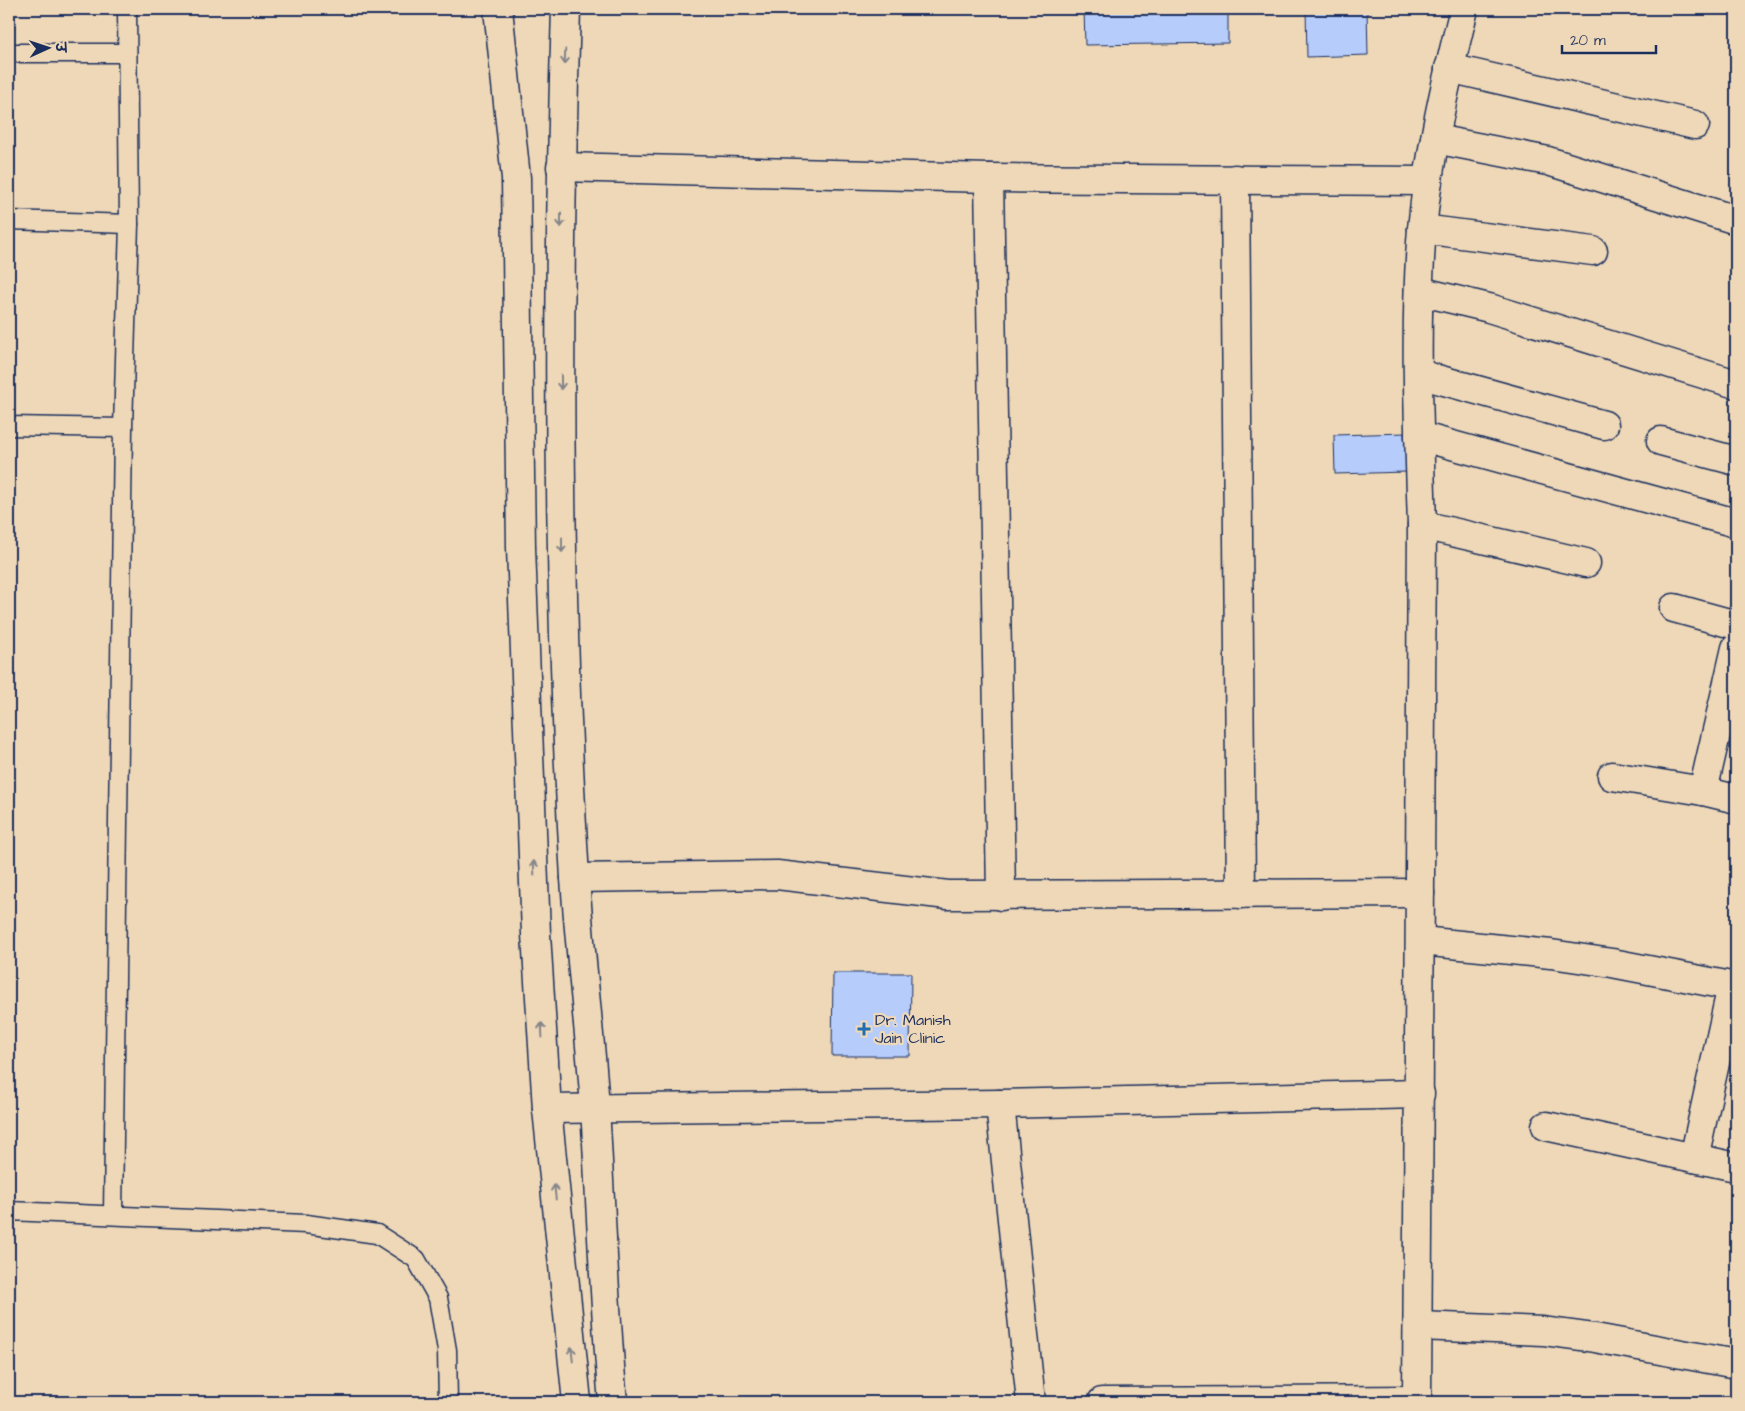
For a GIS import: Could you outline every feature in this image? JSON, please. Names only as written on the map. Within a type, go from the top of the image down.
[{"type":"street","points":[[498,9],[516,178],[519,468],[536,934],[546,1109],[577,1402]]},
{"type":"street","points":[[566,9],[561,167],[563,608],[575,878],[595,1108],[605,1308],[613,1402]]},
{"type":"street","points":[[1102,1402],[1417,1401],[1422,525],[1419,436],[1419,291],[1422,229],[1428,181],[1449,68],[1464,9]]},
{"type":"street","points":[[1449,68],[1695,125]]},
{"type":"street","points":[[1435,139],[1548,161],[1736,220]]},
{"type":"street","points":[[561,167],[989,178],[1428,181]]},
{"type":"street","points":[[989,178],[1001,896]]},
{"type":"street","points":[[1235,179],[1241,894]]},
{"type":"street","points":[[1422,229],[1593,251]]},
{"type":"street","points":[[1419,291],[1489,308],[1736,384]]},
{"type":"street","points":[[1419,374],[1604,426]]},
{"type":"street","points":[[1419,436],[1736,523]]},
{"type":"street","points":[[1661,440],[1736,461]]},
{"type":"street","points":[[519,468],[562,466]]},
{"type":"street","points":[[1422,525],[1586,563]]},
{"type":"street","points":[[1674,608],[1736,625]]},
{"type":"street","points":[[1703,791],[1736,648]]},
{"type":"street","points":[[1612,776],[1703,791],[1736,799]]},
{"type":"street","points":[[575,878],[777,875],[948,896],[1420,893]]},
{"type":"street","points":[[1421,941],[1577,958],[1734,986],[1694,1158]]},
{"type":"street","points":[[546,1109],[1000,1104],[1420,1094]]},
{"type":"street","points":[[1000,1104],[1031,1402]]},
{"type":"street","points":[[1546,1126],[1736,1167]]},
{"type":"street","points":[[1418,1326],[1542,1331],[1595,1338],[1736,1364]]},
{"type":"lane","points":[[113,1215],[123,428],[129,224],[127,9]]},
{"type":"lane","points":[[9,53],[127,53]]},
{"type":"lane","points":[[9,220],[129,224]]},
{"type":"lane","points":[[9,426],[123,428]]},
{"type":"lane","points":[[9,1211],[306,1224],[377,1234],[416,1259],[438,1298],[447,1350],[448,1402]]},
{"type":"building","points":[[1084,9],[1228,9],[1228,43],[1085,45]]},
{"type":"building","points":[[1306,9],[1367,9],[1368,55],[1307,57]]},
{"type":"building","points":[[1406,433],[1407,472],[1335,474],[1334,435]]},
{"type":"building","points":[[833,973],[911,973],[910,1056],[832,1056]]},
{"type":"place","name":"Dr. Manish Jain Clinic","points":[[864,1029]]}]
